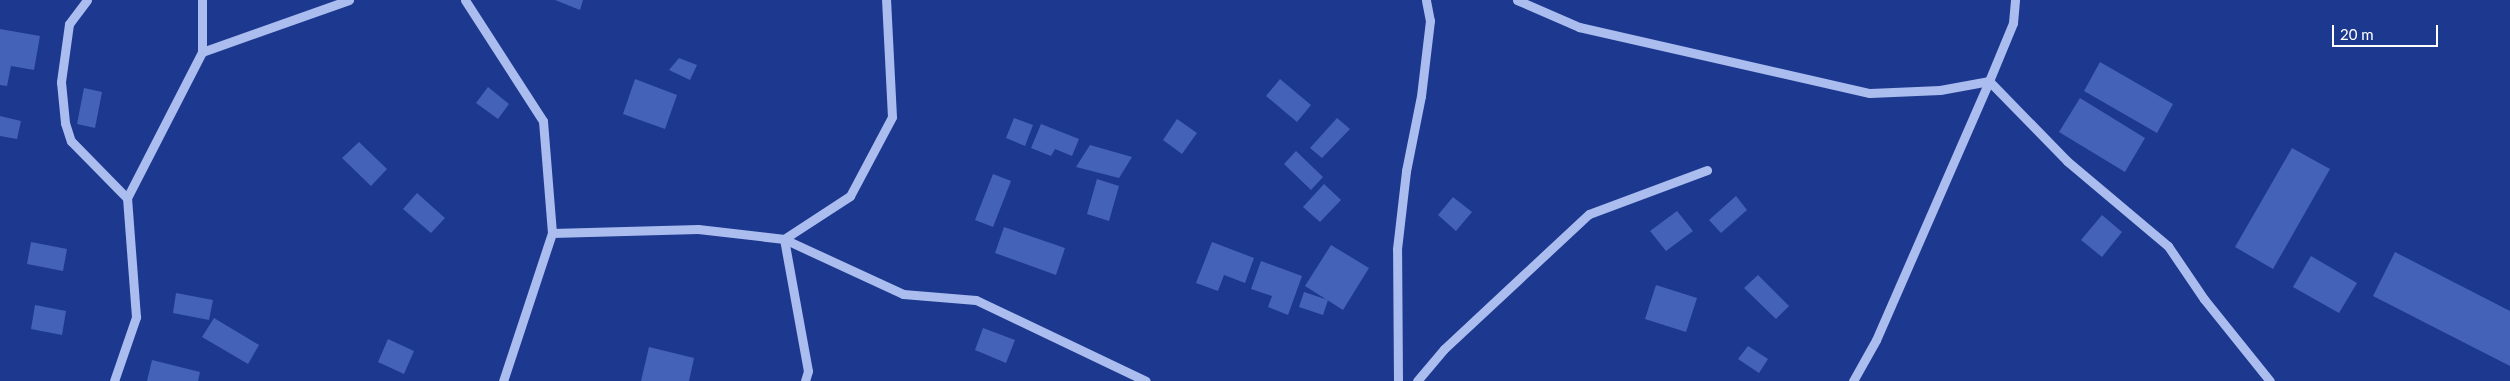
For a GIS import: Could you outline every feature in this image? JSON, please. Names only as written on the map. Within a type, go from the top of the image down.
[{"type":"street","points":[[87,0],[69,24],[61,82],[65,123],[70,141],[127,198]]},
{"type":"street","points":[[114,381],[136,317],[127,198],[202,52],[202,0]]},
{"type":"street","points":[[202,52],[349,0]]},
{"type":"street","points":[[465,0],[543,121],[552,233],[503,381]]},
{"type":"street","points":[[784,239],[850,196],[892,118],[886,0]]},
{"type":"street","points":[[1398,381],[1397,250],[1406,171],[1422,96],[1430,21],[1426,0]]},
{"type":"street","points":[[1517,0],[1579,27],[1870,92],[1940,90],[1989,81]]},
{"type":"street","points":[[1853,381],[1876,340],[1989,81],[2013,23],[2015,0]]},
{"type":"street","points":[[1989,81],[2067,161],[2168,246],[2204,299],[2270,381]]},
{"type":"street","points":[[1417,381],[1444,349],[1589,214],[1707,170]]},
{"type":"street","points":[[552,233],[698,230],[784,239],[903,294],[976,300],[1146,381]]},
{"type":"street","points":[[784,239],[808,371],[804,381]]},
{"type":"building","points":[[555,0],[583,0],[580,10]]},
{"type":"building","points":[[0,29],[40,36],[34,70],[11,66],[7,86],[0,85]]},
{"type":"building","points":[[679,58],[697,65],[690,80],[669,70]]},
{"type":"building","points":[[2100,62],[2173,104],[2157,133],[2084,91]]},
{"type":"building","points":[[635,79],[677,95],[665,129],[623,114]]},
{"type":"building","points":[[1280,79],[1311,105],[1297,122],[1266,96]]},
{"type":"building","points":[[488,87],[509,104],[498,119],[476,103]]},
{"type":"building","points":[[84,88],[102,92],[95,128],[77,124]]},
{"type":"building","points":[[2080,98],[2145,138],[2125,172],[2059,132]]},
{"type":"building","points":[[0,116],[21,121],[17,139],[0,136]]},
{"type":"building","points":[[1014,118],[1033,125],[1025,146],[1006,138]]},
{"type":"building","points":[[1337,118],[1350,129],[1322,158],[1310,148]]},
{"type":"building","points":[[1177,119],[1197,133],[1182,154],[1163,140]]},
{"type":"building","points":[[1041,124],[1079,139],[1072,156],[1055,149],[1051,156],[1031,148]]},
{"type":"building","points":[[359,142],[387,169],[371,186],[342,158]]},
{"type":"building","points":[[1090,145],[1132,157],[1119,178],[1076,167]]},
{"type":"building","points":[[2292,148],[2330,169],[2273,269],[2235,247]]},
{"type":"building","points":[[1296,151],[1323,177],[1311,190],[1284,164]]},
{"type":"building","points":[[993,174],[1011,181],[993,227],[975,220]]},
{"type":"building","points":[[1097,179],[1119,186],[1109,221],[1087,214]]},
{"type":"building","points":[[1324,184],[1341,200],[1320,222],[1303,207]]},
{"type":"building","points":[[417,193],[445,218],[431,233],[403,209]]},
{"type":"building","points":[[1736,196],[1747,210],[1721,233],[1709,220]]},
{"type":"building","points":[[1453,197],[1472,212],[1456,231],[1438,215]]},
{"type":"building","points":[[1677,211],[1693,231],[1666,251],[1650,231]]},
{"type":"building","points":[[2102,215],[2122,232],[2102,257],[2081,240]]},
{"type":"building","points":[[1004,227],[1065,248],[1056,275],[995,253]]},
{"type":"building","points":[[31,242],[67,249],[63,271],[27,264]]},
{"type":"building","points":[[1212,242],[1254,258],[1245,283],[1224,275],[1218,291],[1196,283]]},
{"type":"building","points":[[1331,245],[1369,268],[1343,310],[1305,286]]},
{"type":"building","points":[[2395,252],[2510,311],[2510,366],[2373,296]]},
{"type":"building","points":[[2311,256],[2357,283],[2339,313],[2293,287]]},
{"type":"building","points":[[1261,261],[1302,276],[1288,315],[1268,307],[1272,296],[1251,289]]},
{"type":"building","points":[[1758,275],[1789,306],[1776,319],[1744,288]]},
{"type":"building","points":[[1656,285],[1697,298],[1686,332],[1645,319]]},
{"type":"building","points":[[1304,292],[1328,300],[1323,315],[1299,307]]},
{"type":"building","points":[[176,293],[213,300],[209,320],[173,313]]},
{"type":"building","points":[[35,305],[66,311],[62,335],[31,329]]},
{"type":"building","points":[[214,318],[259,345],[248,364],[202,337]]},
{"type":"building","points":[[983,328],[1015,340],[1006,363],[975,350]]},
{"type":"building","points":[[388,339],[414,351],[404,374],[378,362]]},
{"type":"building","points":[[1748,346],[1768,359],[1759,373],[1738,359]]},
{"type":"building","points":[[649,347],[694,358],[689,381],[641,381]]},
{"type":"building","points":[[152,360],[200,372],[198,381],[147,381]]}]
